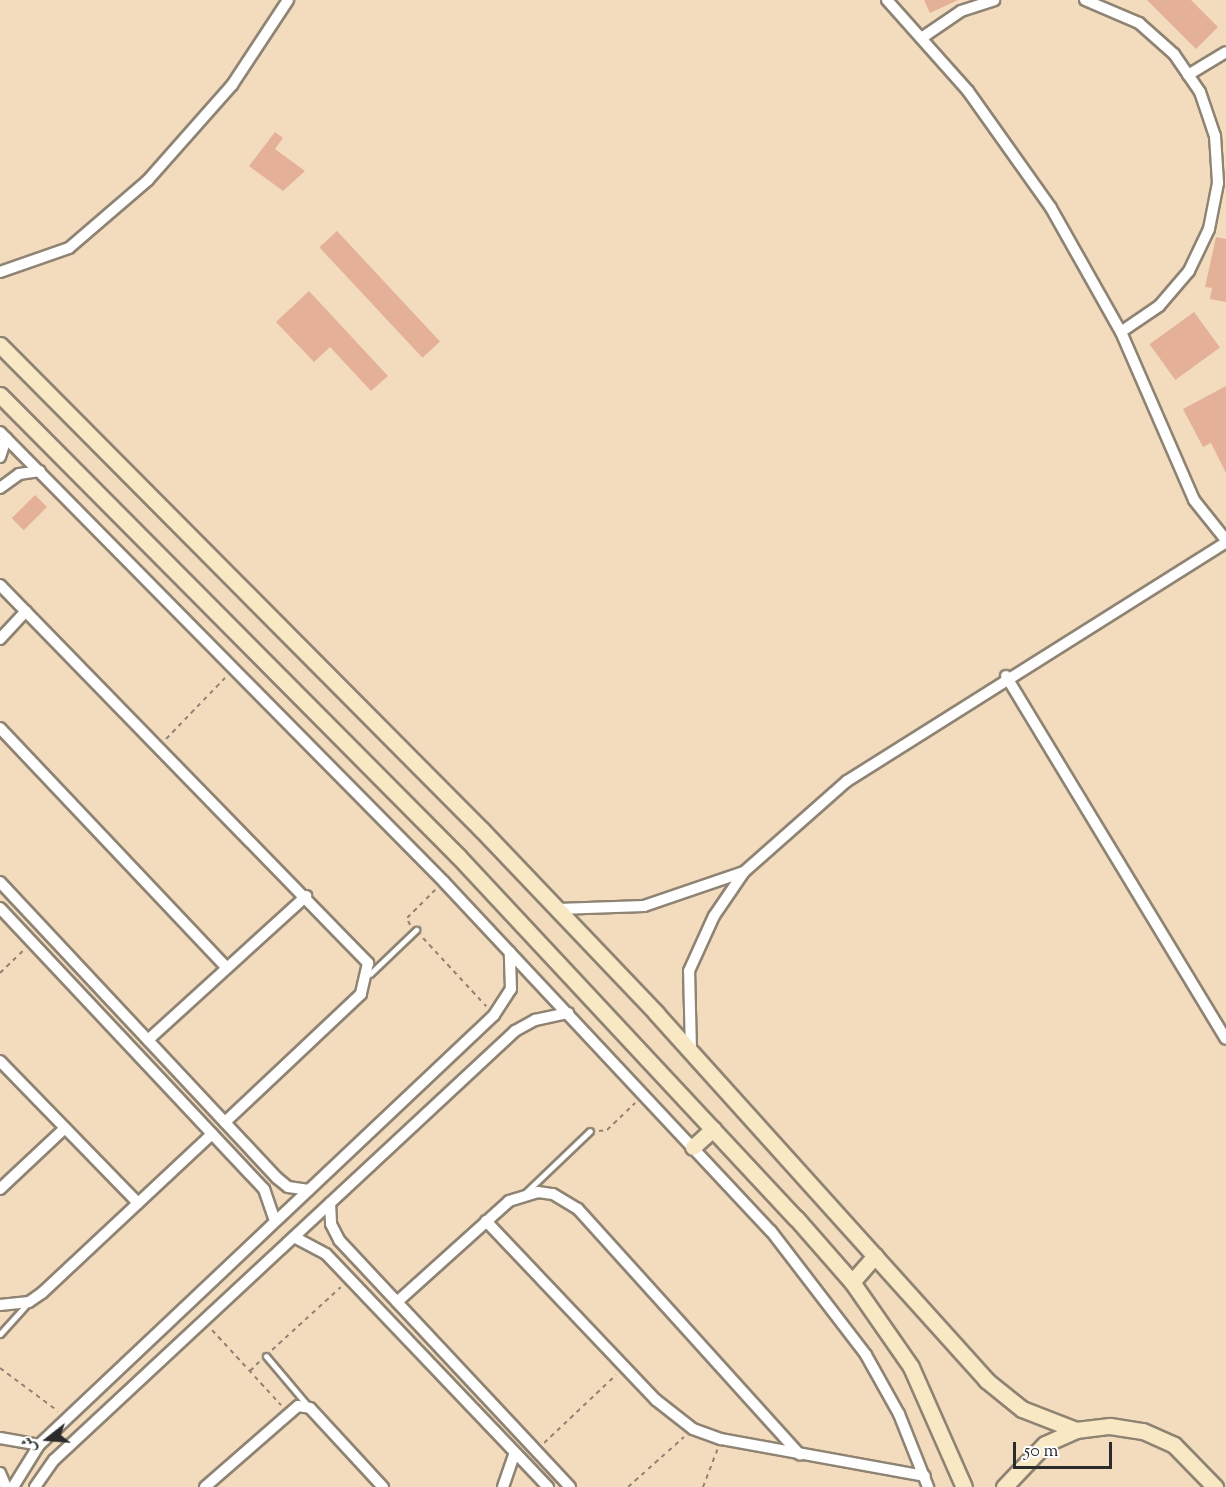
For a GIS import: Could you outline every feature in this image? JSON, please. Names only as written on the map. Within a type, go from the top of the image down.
[{"type":"street","points":[[0,272],[69,248],[148,180],[232,85],[288,0]]},
{"type":"street","points":[[691,1051],[689,971],[714,916],[744,872],[847,781],[1006,676],[1226,541],[1194,500],[1121,332],[1045,198],[923,37],[887,0]]},
{"type":"street","points":[[923,37],[961,11],[994,0]]},
{"type":"street","points":[[1085,0],[1139,23],[1174,54],[1188,75],[1215,136],[1218,183],[1209,229],[1190,271],[1159,306],[1121,332]]},
{"type":"street","points":[[1188,75],[1226,52]]},
{"type":"street","points":[[0,345],[224,565],[558,909],[691,1051],[1003,1396],[1043,1420],[1076,1430]]},
{"type":"street","points":[[0,395],[458,856],[713,1129],[852,1282],[911,1367],[964,1487]]},
{"type":"street","points":[[0,457],[3,435]]},
{"type":"street","points":[[3,435],[444,882],[693,1147],[830,1302],[893,1404],[927,1482]]},
{"type":"street","points":[[0,488],[13,477],[40,471]]},
{"type":"street","points":[[0,585],[363,953],[370,974],[361,994],[225,1122]]},
{"type":"street","points":[[0,639],[26,612]]},
{"type":"street","points":[[1006,676],[1226,1039]]},
{"type":"street","points":[[0,728],[227,968]]},
{"type":"street","points":[[558,909],[644,906],[744,872]]},
{"type":"street","points":[[0,882],[277,1178],[288,1187],[309,1190]]},
{"type":"street","points":[[148,1040],[306,896]]},
{"type":"street","points":[[0,908],[264,1189],[275,1221]]},
{"type":"street","points":[[13,1487],[39,1445],[494,1015],[511,989],[510,952]]},
{"type":"street","points":[[35,1487],[54,1460],[515,1031],[535,1020],[568,1013]]},
{"type":"street","points":[[1,1061],[138,1203]]},
{"type":"street","points":[[0,1189],[65,1128]]},
{"type":"street","points":[[693,1147],[713,1129]]},
{"type":"street","points":[[0,1305],[29,1302],[212,1134]]},
{"type":"street","points":[[264,1189],[277,1178]]},
{"type":"street","points":[[397,1302],[486,1221],[523,1194],[553,1194],[578,1209],[800,1455]]},
{"type":"street","points":[[330,1203],[334,1232],[570,1487]]},
{"type":"street","points":[[486,1221],[625,1367],[693,1429],[721,1439],[927,1482]]},
{"type":"street","points":[[294,1237],[312,1243],[350,1279],[515,1452],[542,1486]]},
{"type":"street","points":[[852,1282],[875,1256]]},
{"type":"street","points":[[117,1371],[132,1387]]},
{"type":"street","points":[[205,1487],[287,1412],[298,1406],[310,1408],[379,1486]]},
{"type":"street","points":[[1004,1487],[1032,1454],[1076,1430],[1110,1426],[1160,1436],[1188,1455],[1215,1487]]},
{"type":"street","points":[[0,1438],[39,1445]]},
{"type":"street","points":[[503,1487],[515,1452]]},
{"type":"street","points":[[0,1473],[6,1487]]},
{"type":"lane","points":[[370,974],[416,930]]},
{"type":"lane","points":[[523,1194],[590,1131]]},
{"type":"lane","points":[[0,1334],[29,1302]]},
{"type":"lane","points":[[266,1356],[310,1408]]},
{"type":"path","points":[[159,746],[235,668]]},
{"type":"path","points":[[444,882],[407,918],[494,1015]]},
{"type":"path","points":[[0,973],[32,942]]},
{"type":"path","points":[[590,1131],[607,1130],[644,1095]]},
{"type":"path","points":[[250,1371],[350,1279]]},
{"type":"path","points":[[204,1320],[287,1412]]},
{"type":"path","points":[[536,1451],[625,1367]]},
{"type":"path","points":[[0,1368],[68,1418]]},
{"type":"path","points":[[628,1487],[693,1429]]},
{"type":"path","points":[[703,1487],[721,1439]]},
{"type":"building","points":[[924,0],[958,0],[930,13]]},
{"type":"building","points":[[1147,0],[1191,0],[1218,27],[1196,49]]},
{"type":"building","points":[[275,132],[283,138],[275,149],[305,171],[283,191],[249,166]]},
{"type":"building","points":[[337,231],[440,341],[422,358],[319,247]]},
{"type":"building","points":[[1216,237],[1226,239],[1226,302],[1210,299],[1212,288],[1205,287]]},
{"type":"building","points":[[309,291],[388,376],[371,391],[330,347],[314,362],[276,322]]},
{"type":"building","points":[[1194,312],[1220,348],[1175,380],[1150,344]]},
{"type":"building","points":[[1226,386],[1226,473],[1211,443],[1203,447],[1183,409]]},
{"type":"building","points":[[35,495],[47,507],[24,530],[12,518]]}]
